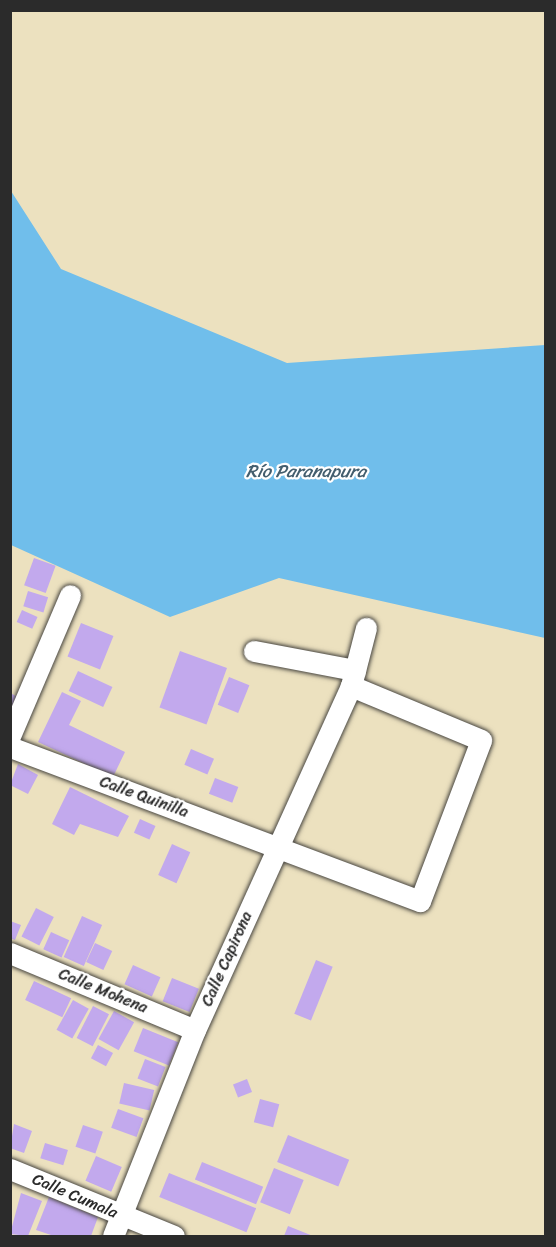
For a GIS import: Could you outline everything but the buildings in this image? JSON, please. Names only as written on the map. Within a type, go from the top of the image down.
[{"type":"street","points":[[10,736],[70,596]]},
{"type":"street","name":"Calle Capirona","points":[[112,1236],[195,1030],[353,678],[366,628]]},
{"type":"street","points":[[254,651],[353,678]]},
{"type":"street","name":"Calle Quinilla","points":[[10,747],[420,901],[481,740],[353,678]]},
{"type":"street","name":"Calle Mohena","points":[[10,953],[195,1030]]},
{"type":"street","name":"Calle Cumala","points":[[10,1169],[174,1236]]},
{"type":"water","name":"Río Paranapura","points":[[11,191],[61,269],[287,363],[545,345],[545,638],[279,578],[170,617],[11,545]]}]
